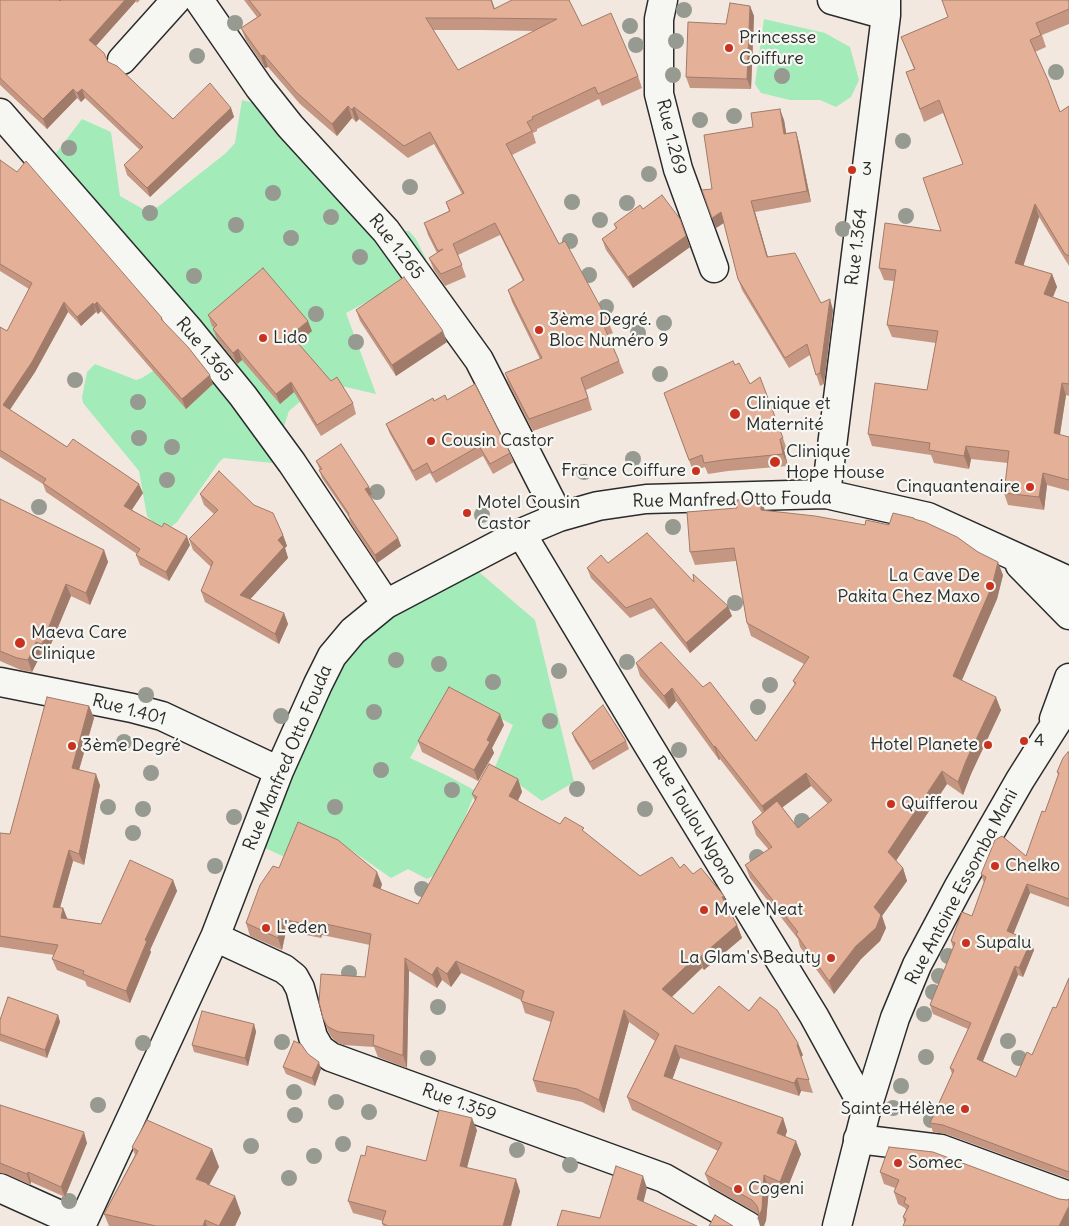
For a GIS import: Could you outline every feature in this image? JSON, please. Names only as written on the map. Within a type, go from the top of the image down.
[{"type":"street","points":[[122,60],[176,0]]},
{"type":"street","name":"Rue 1.265","points":[[199,0],[259,87],[295,132],[386,231],[479,360],[559,517]]},
{"type":"street","name":"Rue 1.269","points":[[662,0],[659,19],[659,94],[678,169],[714,268]]},
{"type":"street","points":[[832,0],[886,8]]},
{"type":"street","name":"Rue 1.364","points":[[826,494],[886,8]]},
{"type":"street","name":"Rue 1.365","points":[[0,113],[243,396],[292,463],[386,604]]},
{"type":"street","name":"Rue Manfred Otto Fouda","points":[[81,1226],[215,937],[279,771],[318,684],[332,656],[353,631],[386,604],[521,533],[559,517],[598,506],[646,500],[826,494],[928,518],[1069,580]]},
{"type":"street","name":"Rue Toulou Ngono","points":[[521,533],[814,1016],[866,1111]]},
{"type":"street","points":[[1008,553],[1069,615]]},
{"type":"street","points":[[1049,734],[1069,678]]},
{"type":"street","name":"Rue 1.401","points":[[0,682],[132,708],[162,716],[279,771]]},
{"type":"street","name":"Rue Antoine Essomba Mani","points":[[837,1226],[866,1111],[895,1018],[917,965],[958,888],[1069,703]]},
{"type":"street","name":"Rue 1.359","points":[[215,937],[284,969],[294,977],[300,988],[313,1037],[320,1049],[331,1057],[664,1178],[748,1226]]},
{"type":"street","points":[[858,1139],[941,1149],[1069,1196]]},
{"type":"street","points":[[0,1188],[81,1226]]},
{"type":"green space","points":[[764,19],[825,33],[850,47],[859,80],[851,97],[836,107],[820,100],[790,100],[761,93],[755,84]]},
{"type":"green space","points":[[242,100],[254,103],[348,168],[375,228],[386,231],[409,231],[416,239],[426,259],[425,271],[346,313],[376,394],[324,382],[289,411],[272,463],[224,458],[177,522],[172,526],[161,526],[155,524],[147,516],[139,471],[83,403],[82,397],[87,372],[95,364],[136,380],[142,378],[186,350],[197,319],[56,153],[82,119],[111,132],[120,196],[150,213],[226,153],[235,143]]},
{"type":"green space","points":[[479,572],[535,620],[574,782],[542,801],[495,767],[513,725],[448,691],[410,758],[476,791],[442,871],[427,879],[408,869],[391,878],[334,838],[308,868],[263,847],[334,667],[378,623]]},
{"type":"building","points":[[0,0],[125,0],[89,40],[104,53],[108,62],[117,66],[173,119],[210,83],[231,108],[147,188],[124,165],[143,147],[82,89],[77,93],[73,89],[43,119],[0,78]]},
{"type":"building","points":[[249,0],[491,0],[494,9],[512,0],[569,0],[582,26],[611,13],[638,76],[598,94],[595,87],[532,117],[533,119],[527,122],[532,131],[506,144],[559,244],[565,241],[608,321],[603,324],[619,361],[581,378],[588,398],[529,419],[505,373],[542,358],[508,290],[524,280],[495,223],[453,244],[462,265],[441,274],[429,258],[443,249],[438,251],[424,223],[450,211],[446,202],[464,193],[430,132],[404,146],[354,107],[352,110],[348,106],[332,124],[296,92],[264,55],[261,56],[241,28],[261,15]],"holes":[[[426,18],[557,19],[458,70]]]},
{"type":"building","points":[[942,0],[1069,0],[1069,9],[1036,23],[1041,35],[1030,40],[1060,112],[1069,106],[1069,256],[1065,254],[1035,204],[1015,263],[1052,274],[1044,294],[1069,303],[1069,384],[1062,383],[1054,433],[1069,437],[1069,480],[1043,473],[1039,497],[1004,493],[1009,451],[966,446],[964,456],[929,450],[930,443],[868,434],[875,383],[927,390],[938,331],[887,325],[896,270],[879,268],[885,223],[941,231],[923,178],[963,164],[939,100],[920,109],[906,72],[915,69],[901,37],[948,17]]},
{"type":"building","points":[[730,3],[750,6],[747,79],[686,77],[688,22],[726,24]]},
{"type":"building","points":[[780,109],[784,134],[796,132],[807,191],[751,201],[767,257],[795,253],[821,303],[830,299],[820,373],[816,375],[807,344],[785,358],[738,279],[721,212],[712,218],[702,190],[712,189],[704,135],[753,127],[751,113]]},
{"type":"building","points":[[0,160],[17,172],[26,161],[161,319],[188,347],[210,375],[182,399],[97,302],[94,305],[93,303],[77,317],[64,302],[32,362],[3,405],[67,447],[73,439],[139,484],[124,506],[162,527],[164,523],[187,536],[166,572],[136,555],[140,549],[43,483],[46,479],[0,450],[0,327],[7,331],[32,283],[0,264]]},
{"type":"building","points":[[662,195],[680,219],[686,236],[628,277],[602,239],[617,228],[614,224],[640,205],[643,209]]},
{"type":"building","name":"Lido","points":[[263,268],[308,321],[291,335],[331,381],[337,377],[353,403],[317,425],[291,382],[276,394],[238,349],[233,353],[213,329],[217,325],[208,315]]},
{"type":"building","points":[[404,277],[443,331],[392,365],[356,310]]},
{"type":"building","name":"Clinique et Maternité","points":[[733,361],[735,365],[739,363],[750,384],[760,377],[783,438],[780,439],[783,454],[704,463],[702,455],[689,460],[664,393]]},
{"type":"building","points":[[475,384],[510,453],[490,464],[479,446],[432,473],[427,463],[413,471],[386,424],[433,398],[434,401],[445,395],[447,400]]},
{"type":"building","points":[[341,444],[369,487],[365,489],[398,538],[375,555],[319,470],[322,469],[316,461]]},
{"type":"building","points":[[219,471],[254,505],[273,513],[283,535],[278,540],[284,547],[240,595],[284,613],[275,634],[201,591],[213,562],[189,539],[218,510],[200,494]]},
{"type":"building","points":[[0,499],[104,550],[86,593],[66,584],[42,644],[36,642],[28,660],[0,651]]},
{"type":"building","points":[[737,500],[761,500],[761,510],[815,516],[865,525],[866,520],[889,525],[893,513],[925,522],[957,537],[978,552],[998,562],[992,586],[953,676],[996,697],[958,782],[942,771],[888,852],[903,868],[874,907],[881,915],[876,928],[856,946],[829,981],[796,934],[798,932],[745,865],[772,847],[752,822],[777,801],[798,828],[832,800],[806,773],[762,806],[714,747],[672,688],[664,696],[636,663],[661,642],[703,687],[710,682],[756,741],[796,683],[793,681],[809,657],[747,623],[734,548],[690,552],[687,512],[737,508]]},
{"type":"building","points":[[647,533],[694,582],[693,574],[728,606],[686,643],[651,598],[626,608],[587,568],[601,555],[608,563]]},
{"type":"building","points":[[449,687],[500,714],[487,740],[490,742],[474,770],[418,741]]},
{"type":"building","points":[[47,697],[89,706],[72,768],[96,774],[79,854],[69,850],[53,907],[63,908],[61,918],[101,924],[130,860],[173,880],[145,940],[147,941],[126,991],[83,974],[84,971],[52,959],[58,945],[0,936],[0,833],[10,834]]},
{"type":"building","points":[[603,705],[626,741],[590,762],[572,733]]},
{"type":"building","points":[[1068,752],[1069,899],[1027,884],[1007,931],[1031,941],[1019,968],[1015,966],[977,1059],[1016,1077],[1027,1052],[1032,1055],[1053,1007],[1056,1008],[1069,978],[1069,1172],[943,1125],[930,1123],[954,1070],[950,1068],[971,1023],[930,1005],[955,943],[951,941],[962,912],[972,916],[986,877],[981,874],[995,840],[1002,836],[1026,856],[1042,811],[1045,812],[1059,773],[1057,772]]},
{"type":"building","points":[[489,764],[518,779],[509,796],[560,824],[565,817],[584,828],[582,830],[640,876],[672,857],[680,868],[684,864],[693,874],[701,868],[724,896],[722,897],[737,925],[700,957],[698,955],[662,989],[693,1014],[719,986],[749,1011],[760,997],[777,1010],[798,1043],[797,1045],[809,1080],[797,1078],[794,1083],[675,1045],[664,1076],[783,1118],[777,1133],[796,1141],[780,1182],[764,1175],[762,1209],[758,1219],[757,1206],[752,1200],[705,1174],[722,1143],[627,1097],[659,1034],[624,1010],[599,1100],[577,1089],[533,1080],[554,1012],[521,1001],[524,991],[456,961],[447,974],[437,967],[432,975],[405,958],[403,1055],[401,1055],[373,1045],[374,1035],[339,1032],[327,1026],[319,1002],[321,974],[365,977],[371,934],[317,922],[316,926],[281,919],[278,938],[246,923],[260,885],[273,866],[279,868],[298,822],[338,840],[377,872],[373,886],[418,904],[477,797],[472,794]]},
{"type":"building","points":[[8,997],[58,1015],[45,1050],[0,1034],[0,1020]]},
{"type":"building","points":[[202,1011],[254,1024],[245,1058],[192,1045]]},
{"type":"building","points":[[294,1041],[301,1044],[308,1054],[319,1062],[312,1078],[283,1067]]},
{"type":"building","points":[[0,1105],[84,1132],[61,1187],[28,1172],[27,1174],[0,1163]]},
{"type":"building","points":[[439,1110],[472,1118],[460,1166],[516,1179],[503,1226],[388,1226],[382,1223],[386,1211],[348,1201],[361,1155],[365,1156],[367,1146],[426,1161]]},
{"type":"building","points":[[147,1120],[212,1149],[196,1179],[235,1196],[219,1226],[205,1220],[203,1226],[156,1226],[104,1214],[138,1151],[132,1147]]},
{"type":"building","points":[[889,1147],[933,1152],[1059,1199],[1069,1199],[1069,1206],[1059,1226],[903,1226],[906,1219],[903,1217],[909,1206],[904,1203],[906,1198],[894,1192],[899,1180],[880,1172]]},
{"type":"building","points":[[616,1166],[643,1176],[637,1199],[697,1226],[557,1226],[562,1210],[600,1218]]},
{"type":"building","points":[[715,1215],[733,1226],[709,1226]]},
{"type":"place","name":"Princesse Coiffure","points":[[729,48]]},
{"type":"place","name":"3","points":[[852,170]]},
{"type":"place","name":"3ème Degré. Bloc Numéro 9","points":[[539,330]]},
{"type":"place","name":"Lido","points":[[263,338]]},
{"type":"place","name":"Clinique et Maternité","points":[[735,414]]},
{"type":"place","name":"Cousin Castor","points":[[431,441]]},
{"type":"place","name":"Clinique Hope House","points":[[775,462]]},
{"type":"place","name":"France Coiffure","points":[[696,471]]},
{"type":"place","name":"Cinquantenaire","points":[[1030,487]]},
{"type":"place","name":"Motel Cousin Castor","points":[[467,513]]},
{"type":"place","name":"La Cave De Pakita Chez Maxo","points":[[990,586]]},
{"type":"place","name":"Maeva Care Clinique","points":[[20,643]]},
{"type":"place","name":"4","points":[[1024,741]]},
{"type":"place","name":"Hotel Planete","points":[[988,745]]},
{"type":"place","name":"3ème Degré","points":[[72,746]]},
{"type":"place","name":"Quifferou","points":[[891,804]]},
{"type":"place","name":"Chelko","points":[[995,866]]},
{"type":"place","name":"Mvele Neat","points":[[704,910]]},
{"type":"place","name":"L'eden","points":[[266,928]]},
{"type":"place","name":"Supalu","points":[[966,943]]},
{"type":"place","name":"La Glam's Beauty","points":[[831,958]]},
{"type":"place","name":"Sainte-Hélène","points":[[965,1109]]},
{"type":"place","name":"Somec","points":[[898,1163]]},
{"type":"place","name":"Cogeni","points":[[738,1189]]}]
